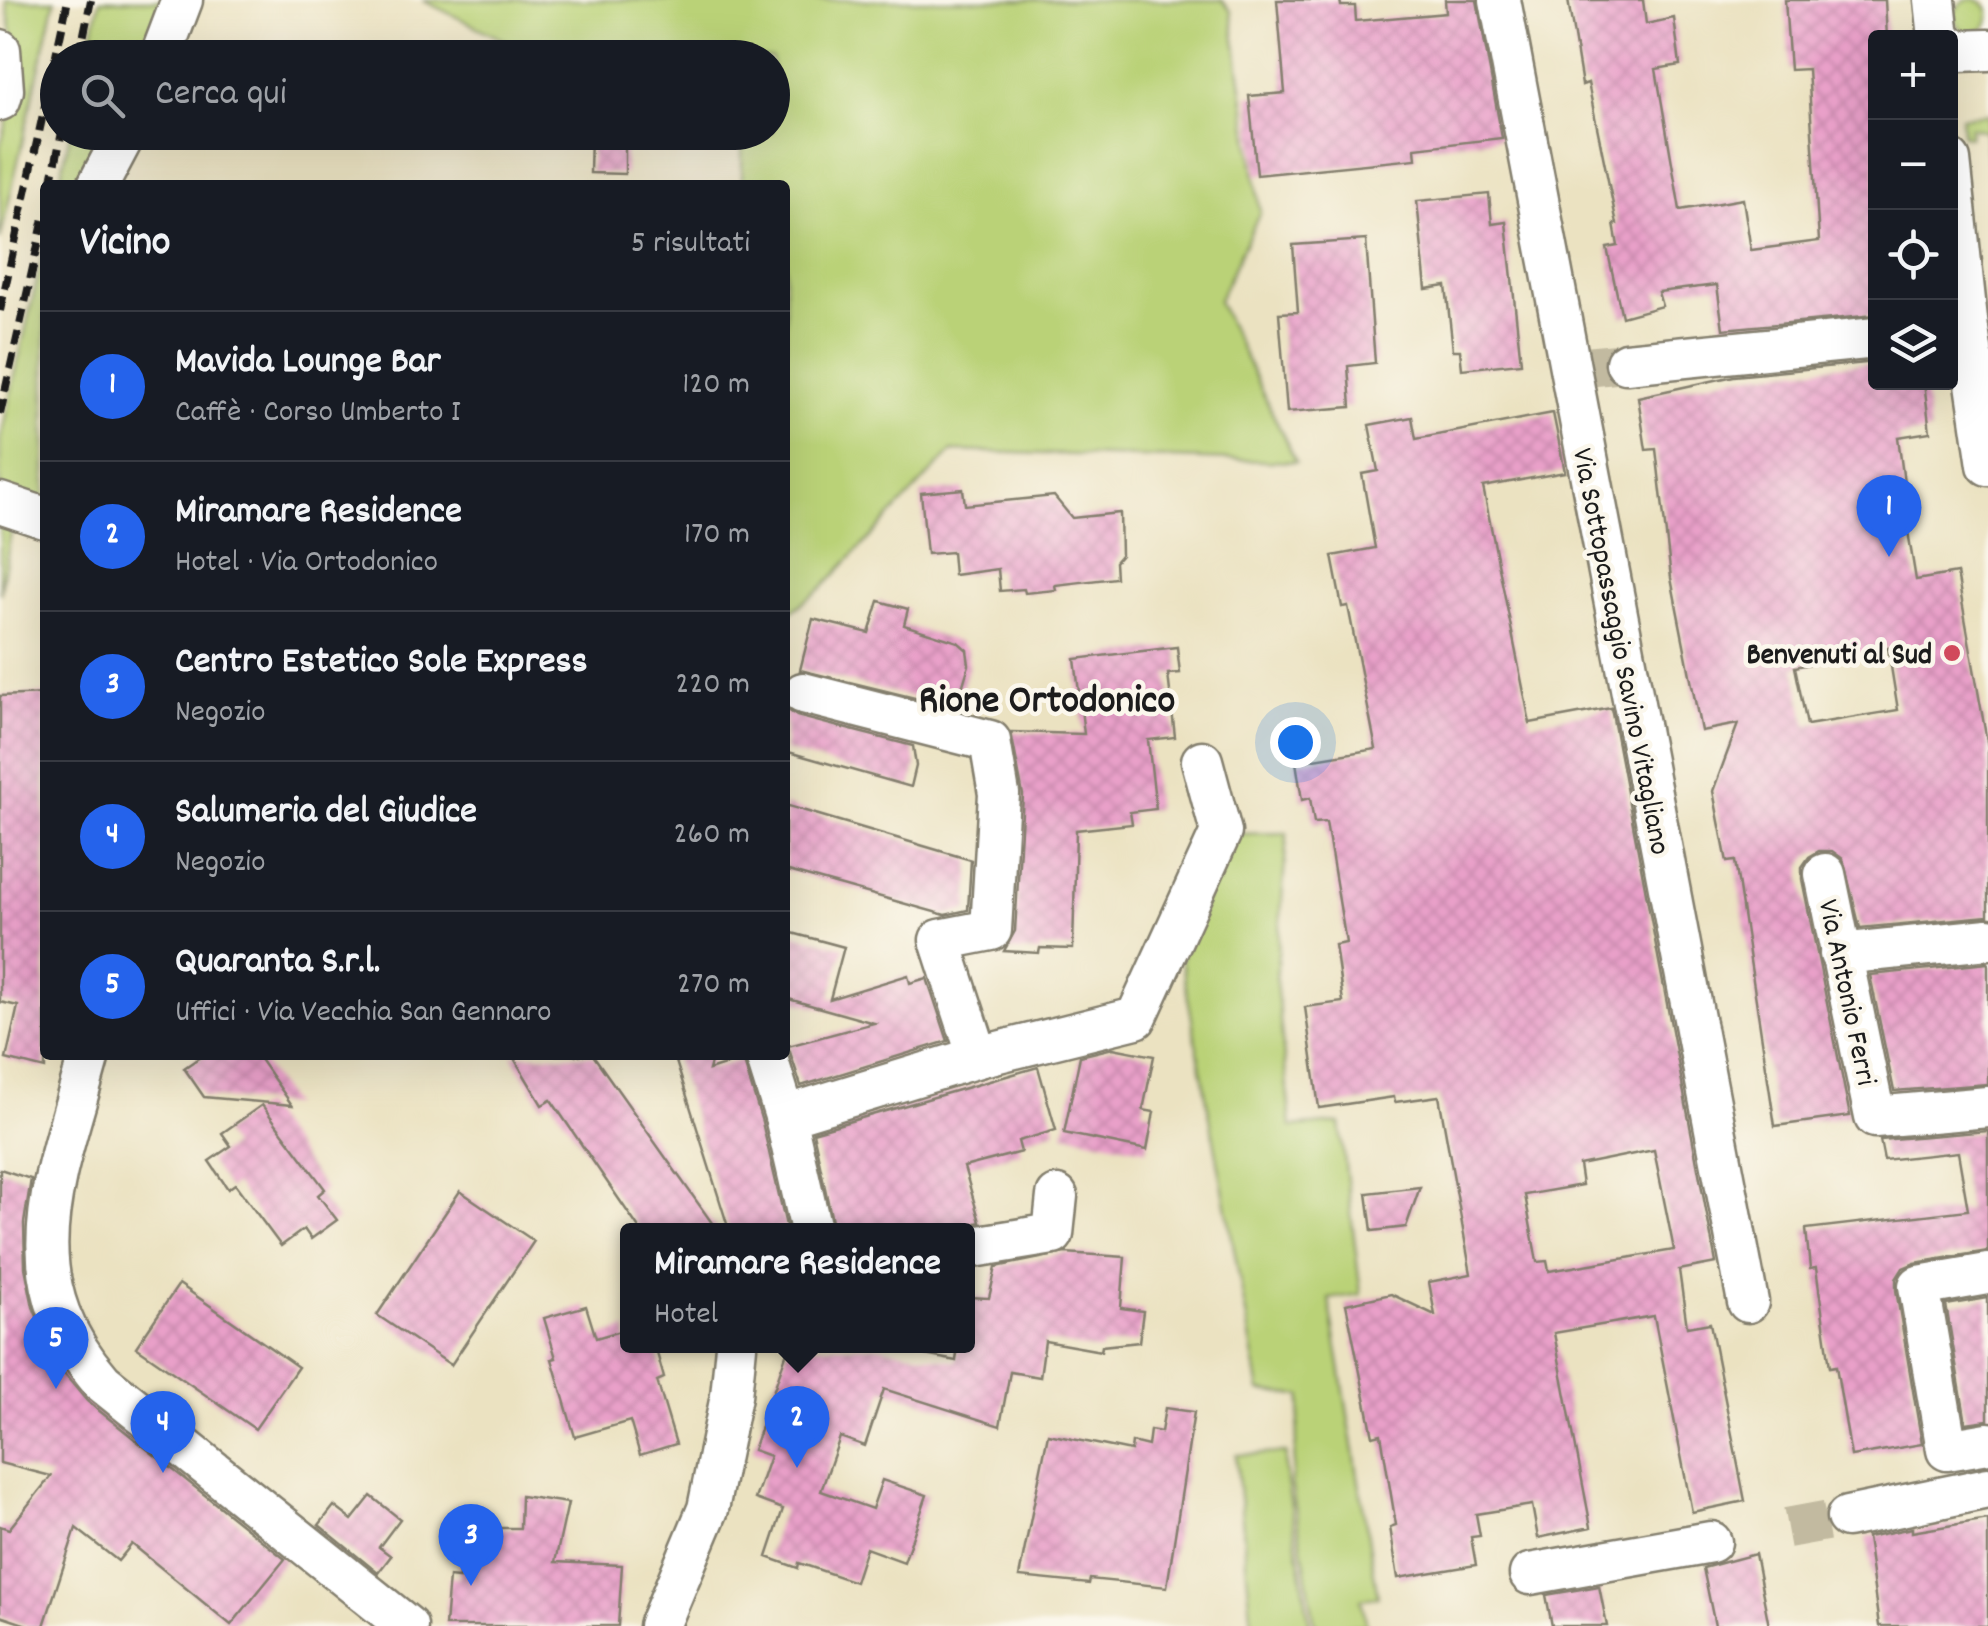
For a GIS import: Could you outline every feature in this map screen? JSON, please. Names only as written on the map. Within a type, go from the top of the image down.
[{"type":"street","points":[[167,40],[182,0]]},
{"type":"street","name":"Via Sottopassaggio Savino Vitagliano","points":[[1500,0],[1748,1302]]},
{"type":"street","points":[[0,50],[0,100]]},
{"type":"street","points":[[1958,51],[1988,50]]},
{"type":"street","points":[[101,180],[116,150]]},
{"type":"street","points":[[1953,210],[1960,330],[1988,465]]},
{"type":"street","points":[[1626,363],[1868,339]]},
{"type":"street","points":[[0,503],[40,516]]},
{"type":"street","points":[[804,693],[990,742],[999,794],[991,930],[940,940],[978,1057]]},
{"type":"street","points":[[785,1116],[978,1057],[1136,1018],[1221,832],[1202,761]]},
{"type":"street","name":"Via Antonio Ferri","points":[[1825,874],[1875,1117],[1988,1107]]},
{"type":"street","points":[[1840,954],[1988,939]]},
{"type":"street","points":[[88,1060],[47,1212],[47,1262],[58,1316],[78,1354],[102,1382],[406,1626]]},
{"type":"street","points":[[768,1060],[809,1223]]},
{"type":"street","points":[[975,1247],[1053,1234],[1057,1196]]},
{"type":"street","points":[[1988,1274],[1919,1286],[1947,1450],[1988,1444]]},
{"type":"street","points":[[659,1626],[708,1509],[731,1396],[735,1353]]},
{"type":"street","points":[[1847,1517],[1988,1488]]},
{"type":"street","points":[[1530,1574],[1711,1542]]},
{"type":"green space","points":[[1972,-1],[1984,4],[1989,16],[1984,28],[1972,33],[1960,28],[1955,16],[1960,4]]},
{"type":"green space","points":[[6,0],[55,0],[46,40],[40,40],[40,65],[0,240],[0,146],[20,79]]},
{"type":"green space","points":[[100,0],[164,0],[151,40],[91,40]]},
{"type":"green space","points":[[422,0],[1222,0],[1231,11],[1260,212],[1218,301],[1296,462],[952,451],[822,588],[790,612],[790,180],[742,180],[742,150],[790,150],[790,40],[503,40]]},
{"type":"green space","points":[[1988,114],[1988,163],[1985,131],[1970,127],[1969,137],[1962,135],[1961,117]]},
{"type":"green space","points":[[66,150],[97,150],[82,180],[60,180]]},
{"type":"green space","points":[[40,267],[40,504],[0,493],[0,440]]},
{"type":"green space","points":[[0,525],[12,528],[0,594]]},
{"type":"green space","points":[[1287,833],[1276,981],[1291,1127],[1340,1123],[1361,1294],[1329,1299],[1378,1597],[1361,1599],[1367,1626],[1315,1626],[1291,1482],[1302,1396],[1260,1391],[1181,959],[1230,834]]},
{"type":"green space","points":[[1286,1453],[1285,1469],[1310,1626],[1252,1626],[1236,1455]]},
{"type":"building","points":[[1277,0],[1340,0],[1341,6],[1355,6],[1356,21],[1446,13],[1445,0],[1477,0],[1502,138],[1415,148],[1416,159],[1257,175],[1249,96],[1285,93]]},
{"type":"building","points":[[1568,0],[1643,0],[1646,24],[1674,18],[1680,65],[1656,69],[1680,210],[1743,199],[1751,250],[1819,241],[1808,69],[1790,70],[1785,0],[1885,0],[1887,30],[1868,30],[1868,316],[1723,329],[1717,285],[1658,292],[1662,306],[1622,317],[1607,248],[1618,246],[1617,224],[1588,83],[1582,85]]},
{"type":"building","points":[[591,150],[625,150],[625,174],[590,173]]},
{"type":"building","points":[[1489,194],[1492,224],[1506,222],[1521,363],[1462,369],[1460,350],[1453,350],[1446,286],[1426,289],[1417,201]]},
{"type":"building","points":[[1366,240],[1375,363],[1348,366],[1351,407],[1287,412],[1279,313],[1298,312],[1293,245]]},
{"type":"building","points":[[1868,363],[1868,390],[1925,390],[1930,432],[1898,437],[1905,513],[1916,580],[1957,573],[1988,747],[1988,916],[1860,928],[1843,859],[1832,851],[1819,851],[1802,867],[1850,1116],[1775,1126],[1735,861],[1727,862],[1713,791],[1738,724],[1701,731],[1671,578],[1656,449],[1646,450],[1638,397],[1734,376]],"holes":[[[1888,648],[1898,710],[1807,725],[1795,667]]]},
{"type":"building","points":[[1553,413],[1565,472],[1483,487],[1530,723],[1611,708],[1716,1263],[1679,1270],[1687,1327],[1710,1323],[1745,1501],[1692,1512],[1654,1316],[1554,1333],[1591,1527],[1538,1538],[1532,1505],[1476,1514],[1480,1536],[1471,1537],[1476,1565],[1398,1578],[1390,1527],[1396,1525],[1381,1434],[1373,1436],[1346,1304],[1391,1294],[1435,1315],[1429,1282],[1471,1274],[1439,1096],[1395,1102],[1394,1097],[1319,1108],[1305,1007],[1343,1002],[1335,945],[1346,943],[1326,822],[1314,823],[1310,798],[1302,800],[1296,762],[1376,749],[1348,606],[1342,607],[1332,556],[1375,548],[1362,474],[1378,471],[1369,425],[1412,417],[1416,439]],"holes":[[[1654,1150],[1674,1250],[1549,1271],[1547,1261],[1537,1262],[1525,1195],[1582,1185],[1579,1165]]]},
{"type":"building","points":[[963,489],[965,505],[1054,496],[1072,518],[1120,513],[1121,555],[1115,562],[1116,578],[1055,585],[1056,590],[1025,593],[1024,589],[1000,591],[998,569],[954,575],[952,552],[927,554],[921,493]]},
{"type":"building","points":[[879,601],[908,609],[904,625],[958,642],[967,650],[969,665],[956,708],[800,670],[813,619],[869,633]]},
{"type":"building","points":[[1177,647],[1180,673],[1168,674],[1175,737],[1148,740],[1156,809],[1130,812],[1132,824],[1076,830],[1073,949],[1040,948],[1039,953],[1004,951],[1015,931],[1023,795],[1011,732],[1084,734],[1075,659]]},
{"type":"building","points":[[40,694],[40,1060],[45,1060],[45,1069],[6,1059],[18,1006],[0,1002],[0,696]]},
{"type":"building","points":[[790,711],[913,746],[916,766],[911,787],[790,752]]},
{"type":"building","points":[[790,806],[971,860],[968,910],[945,915],[790,871]]},
{"type":"building","points":[[790,932],[844,947],[830,999],[908,975],[910,983],[927,978],[948,1041],[801,1086],[790,1045],[874,1023],[790,999]]},
{"type":"building","points":[[1988,963],[1988,1084],[1894,1091],[1870,975]]},
{"type":"building","points":[[1113,1048],[1154,1056],[1143,1110],[1154,1112],[1147,1150],[1064,1133],[1080,1056]]},
{"type":"building","points":[[196,1060],[260,1060],[292,1105],[204,1097],[184,1068]]},
{"type":"building","points":[[515,1060],[597,1060],[712,1223],[635,1223],[551,1100],[542,1105]]},
{"type":"building","points":[[676,1060],[712,1060],[709,1070],[743,1060],[785,1223],[727,1223]]},
{"type":"building","points":[[1038,1067],[1056,1130],[1018,1141],[1021,1152],[964,1167],[980,1222],[975,1223],[832,1223],[813,1132]]},
{"type":"building","points":[[262,1105],[325,1189],[318,1195],[337,1220],[311,1239],[304,1229],[281,1246],[235,1184],[228,1189],[209,1161],[231,1146],[222,1133]]},
{"type":"building","points":[[1988,1131],[1988,1251],[1915,1263],[1903,1268],[1896,1279],[1922,1444],[1851,1456],[1836,1366],[1830,1367],[1816,1268],[1810,1269],[1806,1229],[1968,1210],[1958,1152],[1884,1160],[1880,1140]]},
{"type":"building","points":[[0,1169],[31,1179],[24,1223],[25,1267],[50,1357],[87,1401],[285,1559],[231,1625],[132,1544],[118,1561],[76,1528],[44,1626],[30,1626],[0,1616],[0,1526],[9,1529],[51,1476],[0,1463]]},
{"type":"building","points":[[1420,1187],[1406,1227],[1372,1231],[1367,1193]]},
{"type":"building","points":[[460,1191],[534,1241],[451,1365],[377,1315]]},
{"type":"building","points":[[1065,1253],[1125,1257],[1121,1308],[1143,1311],[1139,1342],[1102,1346],[1101,1351],[1045,1341],[1040,1377],[1010,1372],[1000,1426],[884,1389],[865,1446],[840,1437],[821,1491],[872,1509],[882,1480],[927,1495],[904,1562],[866,1548],[855,1582],[767,1557],[783,1509],[755,1499],[770,1456],[753,1450],[787,1353],[914,1353],[956,1361],[957,1353],[975,1353],[975,1297],[989,1298],[996,1267]]},
{"type":"building","points":[[179,1284],[298,1367],[255,1429],[136,1347]]},
{"type":"building","points":[[1988,1298],[1988,1420],[1966,1423],[1946,1305]]},
{"type":"building","points":[[586,1306],[596,1338],[620,1331],[620,1353],[657,1353],[664,1378],[657,1381],[676,1444],[640,1455],[630,1421],[575,1437],[544,1318]]},
{"type":"building","points":[[1165,1408],[1194,1412],[1167,1587],[1019,1577],[1048,1434],[1131,1451],[1132,1442],[1148,1446],[1150,1430],[1161,1432]]},
{"type":"building","points":[[371,1496],[400,1519],[379,1547],[391,1556],[378,1573],[319,1525],[334,1506],[352,1520]]},
{"type":"building","points":[[521,1496],[568,1503],[555,1562],[622,1565],[618,1626],[445,1626],[449,1577],[459,1578],[459,1554],[490,1556],[491,1528],[520,1528]]},
{"type":"building","points":[[1988,1519],[1988,1626],[1879,1626],[1867,1537]]},
{"type":"building","points":[[1755,1554],[1769,1626],[1715,1626],[1703,1568]]},
{"type":"building","points":[[1599,1586],[1607,1626],[1552,1626],[1546,1595]]},
{"type":"tunnel","points":[[1575,368],[1626,363]]},
{"type":"tunnel","points":[[1787,1528],[1847,1517]]},
{"type":"railway","points":[[59,40],[68,0]]},
{"type":"railway","points":[[83,40],[91,0]]},
{"type":"railway","points":[[0,311],[40,128]]},
{"type":"railway","points":[[52,180],[58,150]]},
{"type":"railway","points":[[0,414],[40,236]]},
{"type":"place","name":"Mavida Lounge Bar","points":[[1889,557]]},
{"type":"place","name":"Benvenuti al Sud","points":[[1952,653]]},
{"type":"place","name":"Quaranta S.r.l.","points":[[56,1389]]},
{"type":"place","name":"Miramare Residence","points":[[797,1468]]},
{"type":"place","name":"Salumeria del Giudice","points":[[163,1473]]},
{"type":"place","name":"Centro Estetico Sole Express","points":[[471,1586]]},
{"type":"district","name":"Rione Ortodonico","points":[[1047,697]]}]
